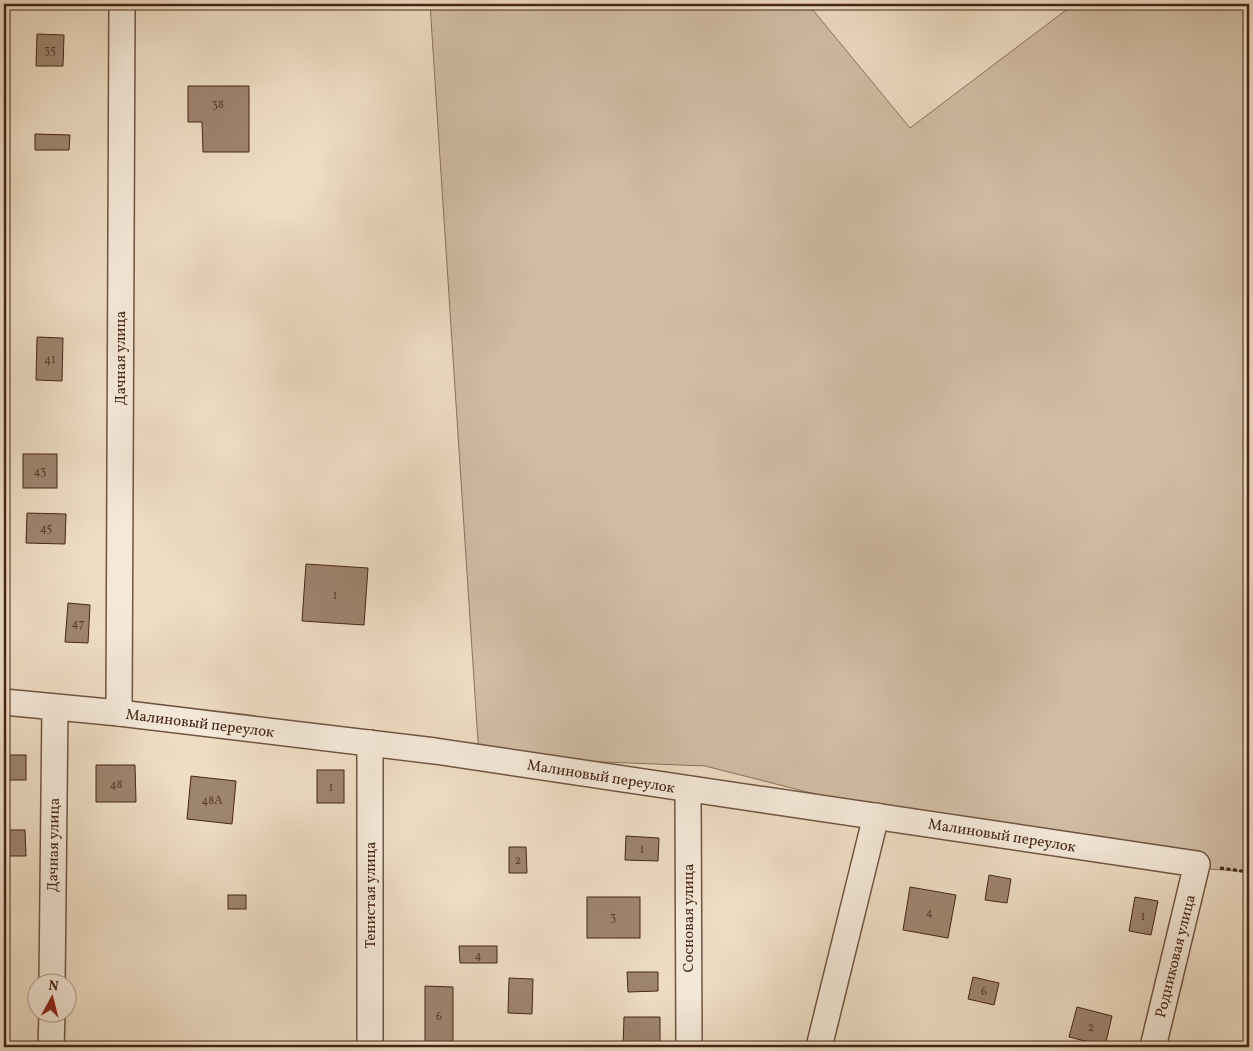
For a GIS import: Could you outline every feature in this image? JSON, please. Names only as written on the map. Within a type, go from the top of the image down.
[{"type":"street","name":"Дачная улица","points":[[118,713],[122,4]]},
{"type":"street","name":"Малиновый переулок","points":[[4,702],[118,713],[435,750],[1197,864]]},
{"type":"street","name":"Дачная улица","points":[[52,974],[55,707]]},
{"type":"street","name":"Тенистая улица","points":[[370,743],[370,1047]]},
{"type":"street","name":"Сосновая улица","points":[[688,789],[689,1047]]},
{"type":"street","points":[[819,1047],[876,816]]},
{"type":"street","name":"Родниковая улица","points":[[1153,1047],[1197,864]]},
{"type":"street","points":[[51,1047],[52,1024]]},
{"type":"path","points":[[1197,864],[1249,872]]},
{"type":"shaded area","points":[[430,4],[808,4],[910,128],[1074,4],[1245,4],[1249,8],[1249,872],[1067,858],[705,766],[479,757]]},
{"type":"building","points":[[37,34],[64,35],[63,66],[36,66]]},
{"type":"building","points":[[188,86],[249,86],[249,152],[203,152],[202,122],[188,122]]},
{"type":"building","points":[[35,134],[70,135],[69,150],[35,150]]},
{"type":"building","points":[[37,337],[63,338],[62,381],[36,380]]},
{"type":"building","points":[[23,454],[57,454],[57,488],[23,488]]},
{"type":"building","points":[[27,513],[66,514],[65,544],[26,543]]},
{"type":"building","points":[[306,564],[368,568],[364,625],[302,621]]},
{"type":"building","points":[[68,603],[90,605],[88,643],[65,642]]},
{"type":"building","points":[[4,755],[26,755],[26,780],[4,780]]},
{"type":"building","points":[[96,765],[135,765],[136,802],[96,802]]},
{"type":"building","points":[[317,770],[344,770],[344,803],[317,803]]},
{"type":"building","points":[[191,776],[236,781],[232,824],[187,819]]},
{"type":"building","points":[[4,830],[25,830],[26,856],[4,856]]},
{"type":"building","points":[[626,836],[659,838],[658,861],[625,860]]},
{"type":"building","points":[[509,847],[526,847],[527,873],[509,873]]},
{"type":"building","points":[[989,875],[1011,879],[1007,903],[985,900]]},
{"type":"building","points":[[910,887],[956,895],[948,938],[903,930]]},
{"type":"building","points":[[228,895],[246,895],[246,909],[228,909]]},
{"type":"building","points":[[587,897],[640,897],[640,938],[587,938]]},
{"type":"building","points":[[1135,897],[1158,901],[1151,935],[1129,931]]},
{"type":"building","points":[[459,946],[497,946],[497,963],[460,963]]},
{"type":"building","points":[[627,972],[658,972],[658,991],[628,992]]},
{"type":"building","points":[[973,977],[999,983],[994,1005],[968,999]]},
{"type":"building","points":[[509,978],[533,979],[532,1014],[508,1013]]},
{"type":"building","points":[[425,986],[453,987],[453,1046],[425,1046]]},
{"type":"building","points":[[1077,1007],[1112,1016],[1105,1046],[1069,1037]]},
{"type":"building","points":[[624,1017],[660,1017],[660,1047],[623,1047]]}]
